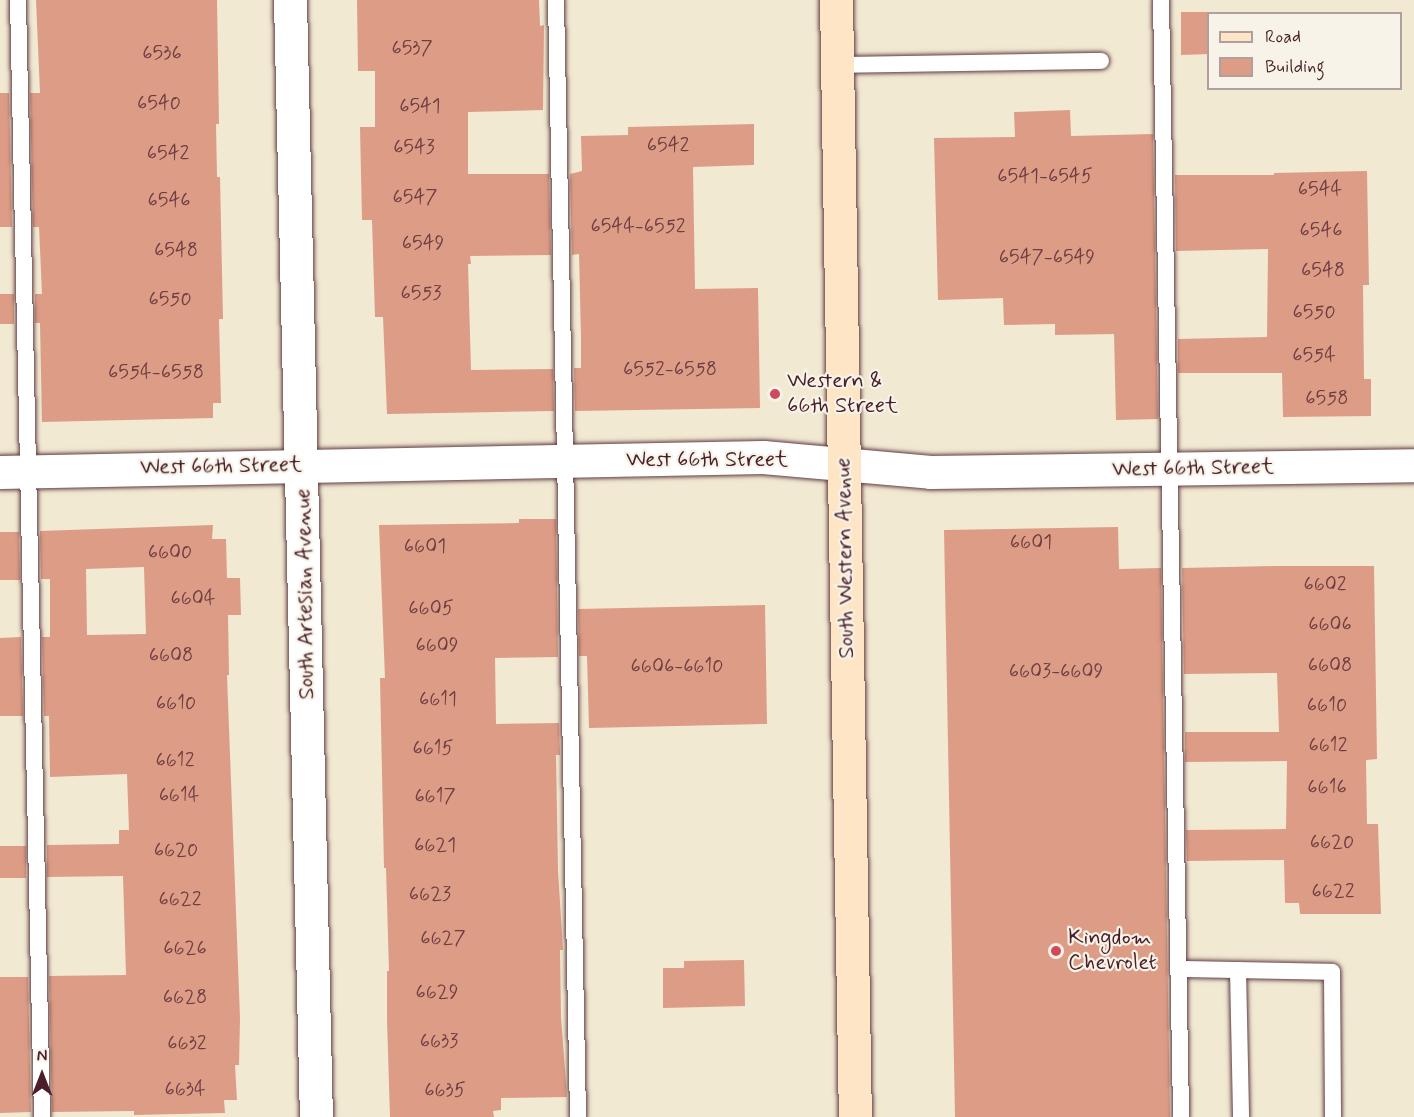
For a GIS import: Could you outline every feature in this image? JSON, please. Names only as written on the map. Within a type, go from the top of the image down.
[{"type":"main road","name":"South Western Avenue","points":[[836,0],[855,1117]]},
{"type":"street","name":"South Artesian Avenue","points":[[290,0],[303,466],[316,1117]]},
{"type":"street","name":"West 66th Street","points":[[14,471],[763,457],[930,472],[1414,465]]},
{"type":"lane","points":[[18,0],[14,471],[42,1117]]},
{"type":"lane","points":[[555,0],[578,1117]]},
{"type":"lane","points":[[1161,0],[1182,1117]]},
{"type":"lane","points":[[837,65],[1101,60]]},
{"type":"lane","points":[[1179,969],[1332,972],[1333,1117]]},
{"type":"lane","points":[[1238,970],[1241,1117]]},
{"type":"building","points":[[36,0],[217,0],[219,124],[216,124],[217,177],[220,177],[223,319],[219,319],[221,403],[213,403],[213,418],[42,422],[40,323],[35,323],[35,294],[42,294],[39,227],[33,227],[30,93],[40,93]]},
{"type":"building","points":[[357,0],[539,0],[540,26],[544,25],[543,110],[468,112],[468,174],[549,174],[551,255],[470,256],[471,264],[468,264],[471,370],[553,369],[554,411],[387,414],[383,317],[375,317],[372,220],[362,220],[360,127],[375,127],[375,71],[358,71]]},
{"type":"building","points":[[1181,12],[1207,12],[1207,54],[1181,55]]},
{"type":"building","points":[[0,93],[9,93],[12,227],[0,227]]},
{"type":"building","points":[[1070,110],[1071,136],[1153,134],[1158,419],[1116,420],[1114,334],[1055,335],[1055,324],[1004,325],[1003,298],[938,300],[934,138],[1015,137],[1014,112]]},
{"type":"building","points":[[754,124],[754,165],[693,167],[695,289],[758,288],[760,408],[575,411],[574,368],[581,368],[581,337],[579,254],[572,255],[570,174],[582,171],[581,136],[628,135],[628,127]]},
{"type":"building","points":[[1367,171],[1369,285],[1363,285],[1364,379],[1371,379],[1371,416],[1283,417],[1282,373],[1178,373],[1178,339],[1267,337],[1268,249],[1176,251],[1175,175],[1274,175],[1274,173]]},
{"type":"building","points":[[0,294],[14,294],[14,324],[0,324]]},
{"type":"building","points":[[519,519],[556,519],[558,657],[495,658],[496,724],[559,723],[560,755],[556,755],[558,871],[563,950],[560,950],[561,1017],[567,1097],[501,1098],[501,1110],[493,1111],[494,1117],[390,1117],[387,1020],[387,971],[389,971],[386,868],[384,868],[380,678],[385,678],[379,525],[519,523]]},
{"type":"building","points":[[213,525],[212,539],[226,539],[227,578],[240,578],[241,615],[228,615],[229,675],[227,675],[240,1018],[239,1065],[235,1065],[237,1100],[224,1100],[225,1113],[134,1115],[134,1111],[52,1112],[49,976],[126,975],[123,876],[47,877],[47,845],[119,844],[119,830],[129,830],[127,774],[50,777],[49,716],[44,716],[42,637],[50,637],[50,579],[41,579],[40,531]],"holes":[[[144,567],[146,634],[87,635],[86,569]]]},
{"type":"building","points":[[1118,527],[1119,569],[1161,568],[1170,1117],[955,1117],[944,530]]},
{"type":"building","points":[[0,532],[19,532],[20,580],[0,580]]},
{"type":"building","points":[[1374,566],[1377,759],[1366,760],[1367,824],[1378,824],[1381,914],[1300,914],[1299,903],[1285,903],[1284,860],[1187,861],[1186,830],[1286,829],[1287,761],[1185,762],[1185,732],[1279,732],[1277,673],[1184,674],[1182,568]]},
{"type":"building","points":[[765,605],[767,724],[589,728],[587,656],[579,656],[578,609]]},
{"type":"building","points":[[21,637],[23,716],[0,716],[0,638]]},
{"type":"building","points":[[0,846],[26,846],[26,878],[0,878]]},
{"type":"building","points":[[744,960],[745,1006],[663,1008],[663,968],[684,968],[684,961]]},
{"type":"building","points":[[0,977],[28,977],[31,1112],[0,1113]]},
{"type":"place","name":"Western & 66th Street","points":[[775,394]]},
{"type":"place","name":"Kingdom Chevrolet","points":[[1056,951]]}]
